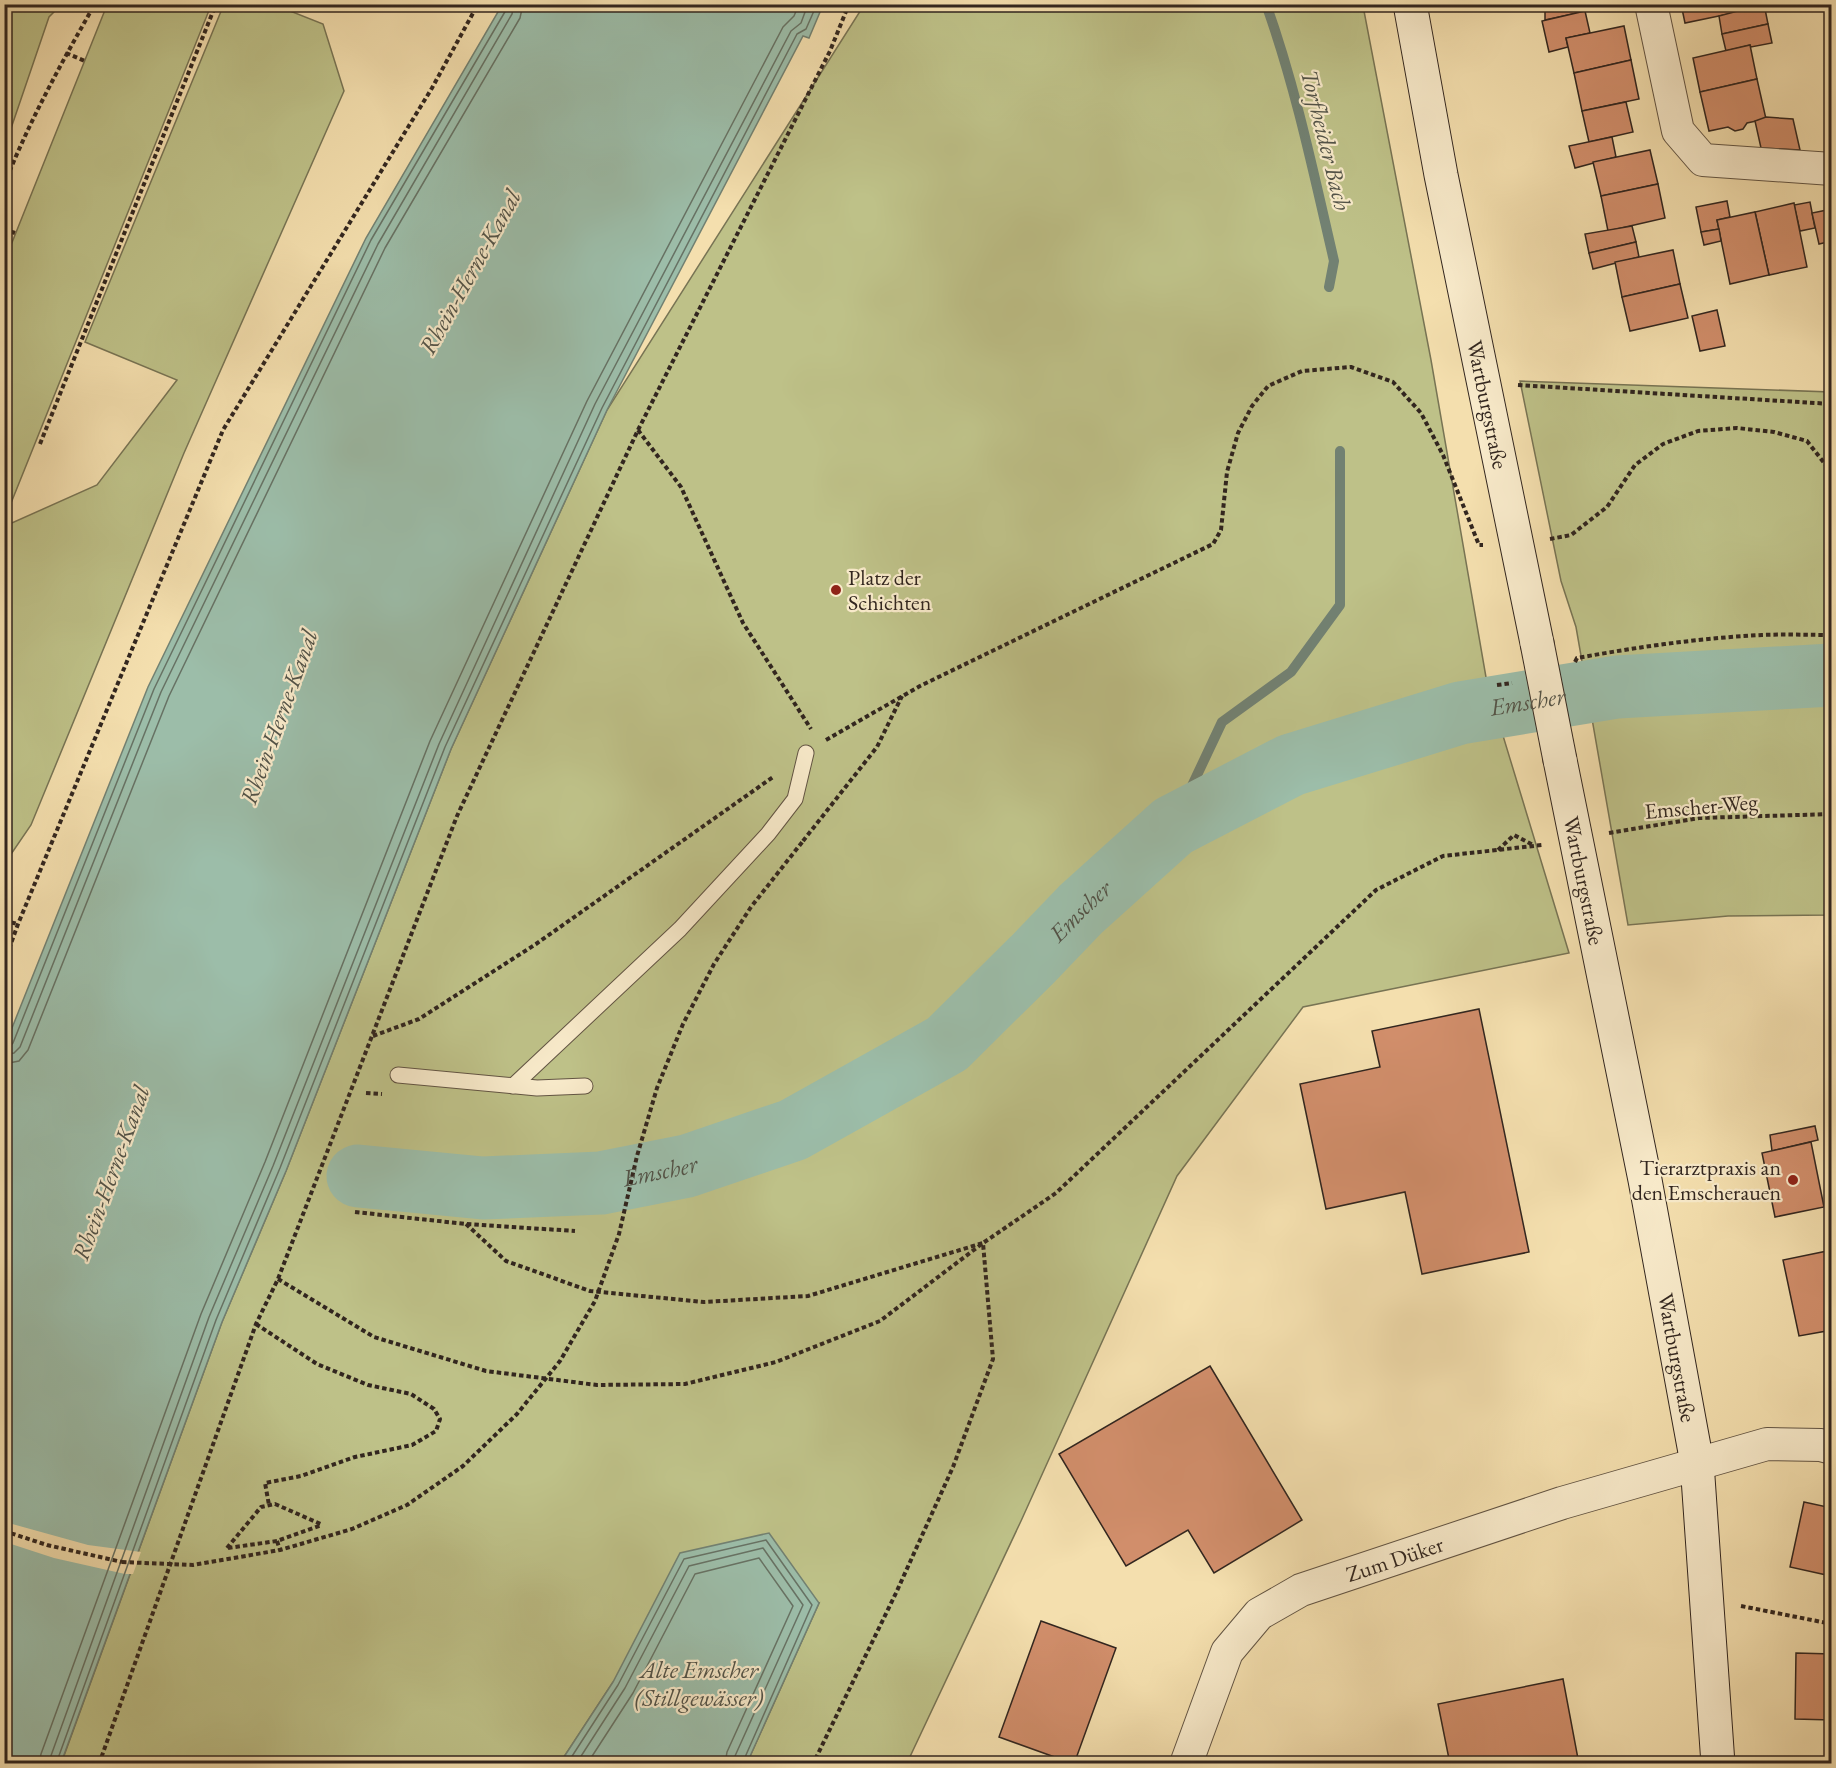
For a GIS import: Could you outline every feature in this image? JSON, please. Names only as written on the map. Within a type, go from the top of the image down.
[{"type":"main road","name":"Wartburgstraße","points":[[1410,4],[1431,129],[1645,1180],[1696,1463],[1718,1764]]},
{"type":"street","points":[[1651,4],[1678,131],[1703,160],[1832,169]]},
{"type":"street","name":"Zum Düker","points":[[1186,1764],[1227,1652],[1258,1614],[1301,1590],[1562,1503],[1767,1444],[1821,1445],[1832,1448]]},
{"type":"lane","points":[[513,1086],[680,929],[768,834],[795,799],[806,753]]},
{"type":"lane","points":[[398,1075],[537,1088],[585,1086]]},
{"type":"path","points":[[4,185],[23,138],[66,53],[94,4]]},
{"type":"path","points":[[40,444],[216,4]]},
{"type":"path","points":[[4,963],[18,924],[223,430],[426,98],[478,4]]},
{"type":"path","points":[[99,1764],[256,1324],[278,1279],[457,816],[638,430],[830,51],[849,4]]},
{"type":"path","points":[[66,53],[85,61]]},
{"type":"path","points":[[4,229],[15,233]]},
{"type":"path","points":[[372,1036],[419,1020],[536,944],[806,753],[903,695],[1213,544],[1221,530],[1227,472],[1238,433],[1252,406],[1268,386],[1302,371],[1351,368],[1392,382],[1421,413],[1443,455],[1479,544],[1516,545],[1571,535],[1607,507],[1635,465],[1663,444],[1698,431],[1737,428],[1774,432],[1807,441],[1832,473]]},
{"type":"path","points":[[1483,383],[1832,404]]},
{"type":"path","points":[[638,430],[681,486],[743,623],[821,744]]},
{"type":"path","points":[[1573,666],[1577,658],[1688,641],[1763,635],[1832,635]]},
{"type":"path","points":[[1497,685],[1518,682]]},
{"type":"path","points":[[4,1531],[47,1545],[122,1562],[193,1564],[280,1551],[352,1529],[407,1504],[463,1466],[517,1414],[560,1361],[596,1301],[619,1234],[637,1156],[657,1088],[683,1024],[714,964],[751,907],[877,747],[903,695]]},
{"type":"path","name":"Emscher-Weg","points":[[983,1243],[1056,1193],[1376,891],[1443,856],[1534,846],[1699,818],[1832,814]]},
{"type":"path","points":[[1497,850],[1514,836],[1534,846]]},
{"type":"path","points":[[4,921],[18,924]]},
{"type":"path","points":[[355,1212],[466,1224],[575,1231]]},
{"type":"path","points":[[466,1224],[506,1261],[590,1291],[705,1302],[808,1296],[983,1243]]},
{"type":"path","points":[[278,1279],[374,1337],[486,1371],[597,1384],[685,1384],[776,1362],[880,1321],[983,1243]]},
{"type":"path","points":[[813,1764],[896,1593],[948,1477],[993,1359],[983,1243]]},
{"type":"path","points":[[256,1324],[317,1364],[368,1385],[411,1394],[434,1409],[440,1419],[436,1431],[412,1445],[356,1457],[301,1476],[265,1483],[269,1505]]},
{"type":"path","points":[[275,1504],[323,1525],[277,1541],[227,1548],[261,1507],[269,1505],[275,1504]]},
{"type":"path","points":[[277,1541],[280,1551]]},
{"type":"path","points":[[1707,1599],[1832,1624]]},
{"type":"green space","points":[[5,4],[61,5],[49,17],[5,146]]},
{"type":"green space","points":[[200,4],[210,8],[5,518],[5,260],[107,5]]},
{"type":"green space","points":[[224,4],[275,5],[323,24],[344,91],[184,453],[31,825],[5,863],[5,526],[97,485],[177,380],[85,342]]},
{"type":"green space","points":[[864,5],[1361,5],[1431,360],[1487,683],[1569,953],[1303,1007],[1177,1176],[1021,1521],[907,1763],[747,1763],[819,1603],[613,1682],[560,1763],[61,1764],[222,1322],[286,1171],[451,749],[607,410]]},
{"type":"green space","points":[[1520,381],[1831,392],[1831,915],[1728,916],[1628,925],[1576,627],[1561,581]]},
{"type":"water","name":"Rhein-Herne-Kanal","points":[[502,5],[823,5],[809,38],[803,36],[607,410],[451,749],[286,1171],[222,1322],[61,1763],[5,1763],[4,1048],[148,687],[366,238]]},
{"type":"water","name":"Alte Emscher (Stillgewässer)","points":[[769,1533],[819,1603],[747,1763],[560,1763],[613,1682],[680,1553]]},
{"type":"pier","points":[[5,1522],[88,1545],[141,1552],[133,1574],[125,1574],[54,1558],[5,1542]]},
{"type":"building","points":[[1545,4],[1580,4],[1582,12],[1545,20]]},
{"type":"building","points":[[1681,4],[1742,4],[1743,11],[1685,23]]},
{"type":"building","points":[[1764,4],[1768,24],[1722,34],[1719,16]]},
{"type":"building","points":[[1585,11],[1590,33],[1566,38],[1568,47],[1549,52],[1542,21]]},
{"type":"building","points":[[1768,24],[1772,43],[1726,51],[1722,34]]},
{"type":"building","points":[[1624,26],[1631,60],[1574,73],[1566,38]]},
{"type":"building","points":[[1750,45],[1757,79],[1700,92],[1693,58]]},
{"type":"building","points":[[1631,60],[1639,99],[1582,111],[1574,73]]},
{"type":"building","points":[[1757,79],[1766,119],[1747,123],[1743,129],[1735,131],[1728,127],[1709,131],[1700,92]]},
{"type":"building","points":[[1626,102],[1633,132],[1589,142],[1582,111]]},
{"type":"building","points":[[1766,117],[1793,119],[1800,150],[1761,148],[1755,121]]},
{"type":"building","points":[[1612,137],[1616,157],[1575,168],[1569,146]]},
{"type":"building","points":[[1650,150],[1658,184],[1601,196],[1593,162]]},
{"type":"building","points":[[1658,184],[1665,218],[1608,231],[1601,196]]},
{"type":"building","points":[[1727,201],[1730,217],[1717,220],[1719,229],[1701,232],[1696,207]]},
{"type":"building","points":[[1810,202],[1815,228],[1800,231],[1794,205]]},
{"type":"building","points":[[1794,203],[1807,267],[1769,275],[1755,212]]},
{"type":"building","points":[[1832,209],[1832,241],[1819,244],[1812,213]]},
{"type":"building","points":[[1755,212],[1769,275],[1730,284],[1717,220]]},
{"type":"building","points":[[1632,226],[1636,242],[1589,253],[1585,234]]},
{"type":"building","points":[[1719,229],[1721,241],[1704,245],[1701,232]]},
{"type":"building","points":[[1636,242],[1639,257],[1593,269],[1589,253]]},
{"type":"building","points":[[1673,250],[1680,284],[1622,297],[1615,262]]},
{"type":"building","points":[[1680,284],[1688,318],[1630,331],[1622,297]]},
{"type":"building","points":[[1717,310],[1725,346],[1700,351],[1692,316]]},
{"type":"building","points":[[1479,1009],[1529,1252],[1422,1274],[1405,1192],[1326,1209],[1300,1084],[1380,1067],[1372,1031]]},
{"type":"building","points":[[1815,1126],[1818,1140],[1772,1151],[1770,1135]]},
{"type":"building","name":"Tierarztpraxis an den Emscherauen","points":[[1811,1142],[1824,1207],[1775,1217],[1762,1153]]},
{"type":"building","points":[[1832,1250],[1832,1330],[1799,1336],[1783,1260]]},
{"type":"building","points":[[1210,1366],[1302,1520],[1214,1573],[1188,1530],[1126,1566],[1059,1454]]},
{"type":"building","points":[[1804,1502],[1832,1508],[1831,1576],[1790,1567]]},
{"type":"building","points":[[1041,1621],[1116,1648],[1074,1764],[999,1737]]},
{"type":"building","points":[[1796,1653],[1832,1654],[1832,1720],[1795,1719]]},
{"type":"building","points":[[1563,1679],[1579,1764],[1450,1764],[1438,1704]]},
{"type":"waterway","name":"Torfheider Bach","points":[[1266,4],[1312,164],[1334,261],[1329,287]]},
{"type":"waterway","name":"Torfheider Bach","points":[[1173,826],[1222,722],[1291,672],[1340,605],[1340,451]]},
{"type":"waterway","name":"Emscher","points":[[358,1176],[483,1188],[601,1183],[687,1166],[793,1130],[947,1044],[1081,909],[1173,826],[1291,765],[1460,713],[1617,687],[1832,675]]},
{"type":"place","name":"Platz der Schichten","points":[[836,590]]},
{"type":"place","name":"Tierarztpraxis an den Emscherauen","points":[[1793,1180]]}]
